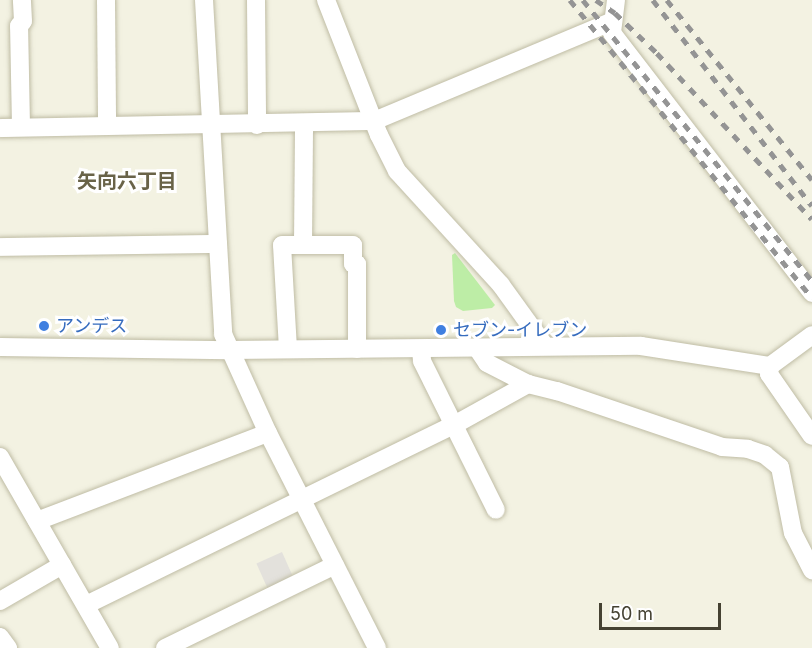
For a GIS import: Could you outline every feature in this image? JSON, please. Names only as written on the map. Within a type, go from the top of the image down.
[{"type":"street","points":[[21,127],[19,26],[23,21],[22,0]]},
{"type":"street","points":[[106,0],[107,126]]},
{"type":"street","points":[[204,0],[223,334],[268,433],[377,648]]},
{"type":"street","points":[[256,0],[257,124]]},
{"type":"street","points":[[326,0],[374,121],[397,171],[501,285],[545,346]]},
{"type":"street","points":[[616,0],[612,33],[812,293]]},
{"type":"street","points":[[0,128],[374,121],[613,21]]},
{"type":"street","points":[[303,245],[304,124]]},
{"type":"street","points":[[0,247],[218,244]]},
{"type":"street","points":[[288,349],[282,245],[353,245],[352,264],[357,264],[357,349]]},
{"type":"street","points":[[812,334],[770,366],[769,374],[812,436]]},
{"type":"street","points":[[0,347],[230,350],[641,346],[770,366]]},
{"type":"street","points":[[477,348],[487,363],[528,384],[557,391],[722,447],[748,449],[765,455],[780,467],[793,533],[812,570]]},
{"type":"street","points":[[421,349],[422,361],[496,510]]},
{"type":"street","points":[[86,605],[454,425],[528,384]]},
{"type":"street","points":[[37,521],[268,433]]},
{"type":"street","points":[[0,457],[110,648]]},
{"type":"street","points":[[0,601],[62,565]]},
{"type":"street","points":[[165,648],[335,565]]},
{"type":"street","points":[[0,638],[8,648]]},
{"type":"green space","points":[[455,253],[495,305],[492,308],[463,311],[456,307],[452,255]]},
{"type":"shaded area","points":[[282,552],[294,579],[269,591],[256,563]]},
{"type":"railway","points":[[570,0],[812,298]]},
{"type":"railway","points":[[583,0],[812,281]]},
{"type":"railway","points":[[596,0],[615,13],[657,53],[812,219]]},
{"type":"railway","points":[[653,0],[812,206]]},
{"type":"railway","points":[[667,0],[812,180]]},
{"type":"place","name":"アンデス","points":[[44,326]]},
{"type":"place","name":"セブン-イレブン","points":[[441,330]]},
{"type":"district","name":"矢向六丁目","points":[[127,181]]}]
